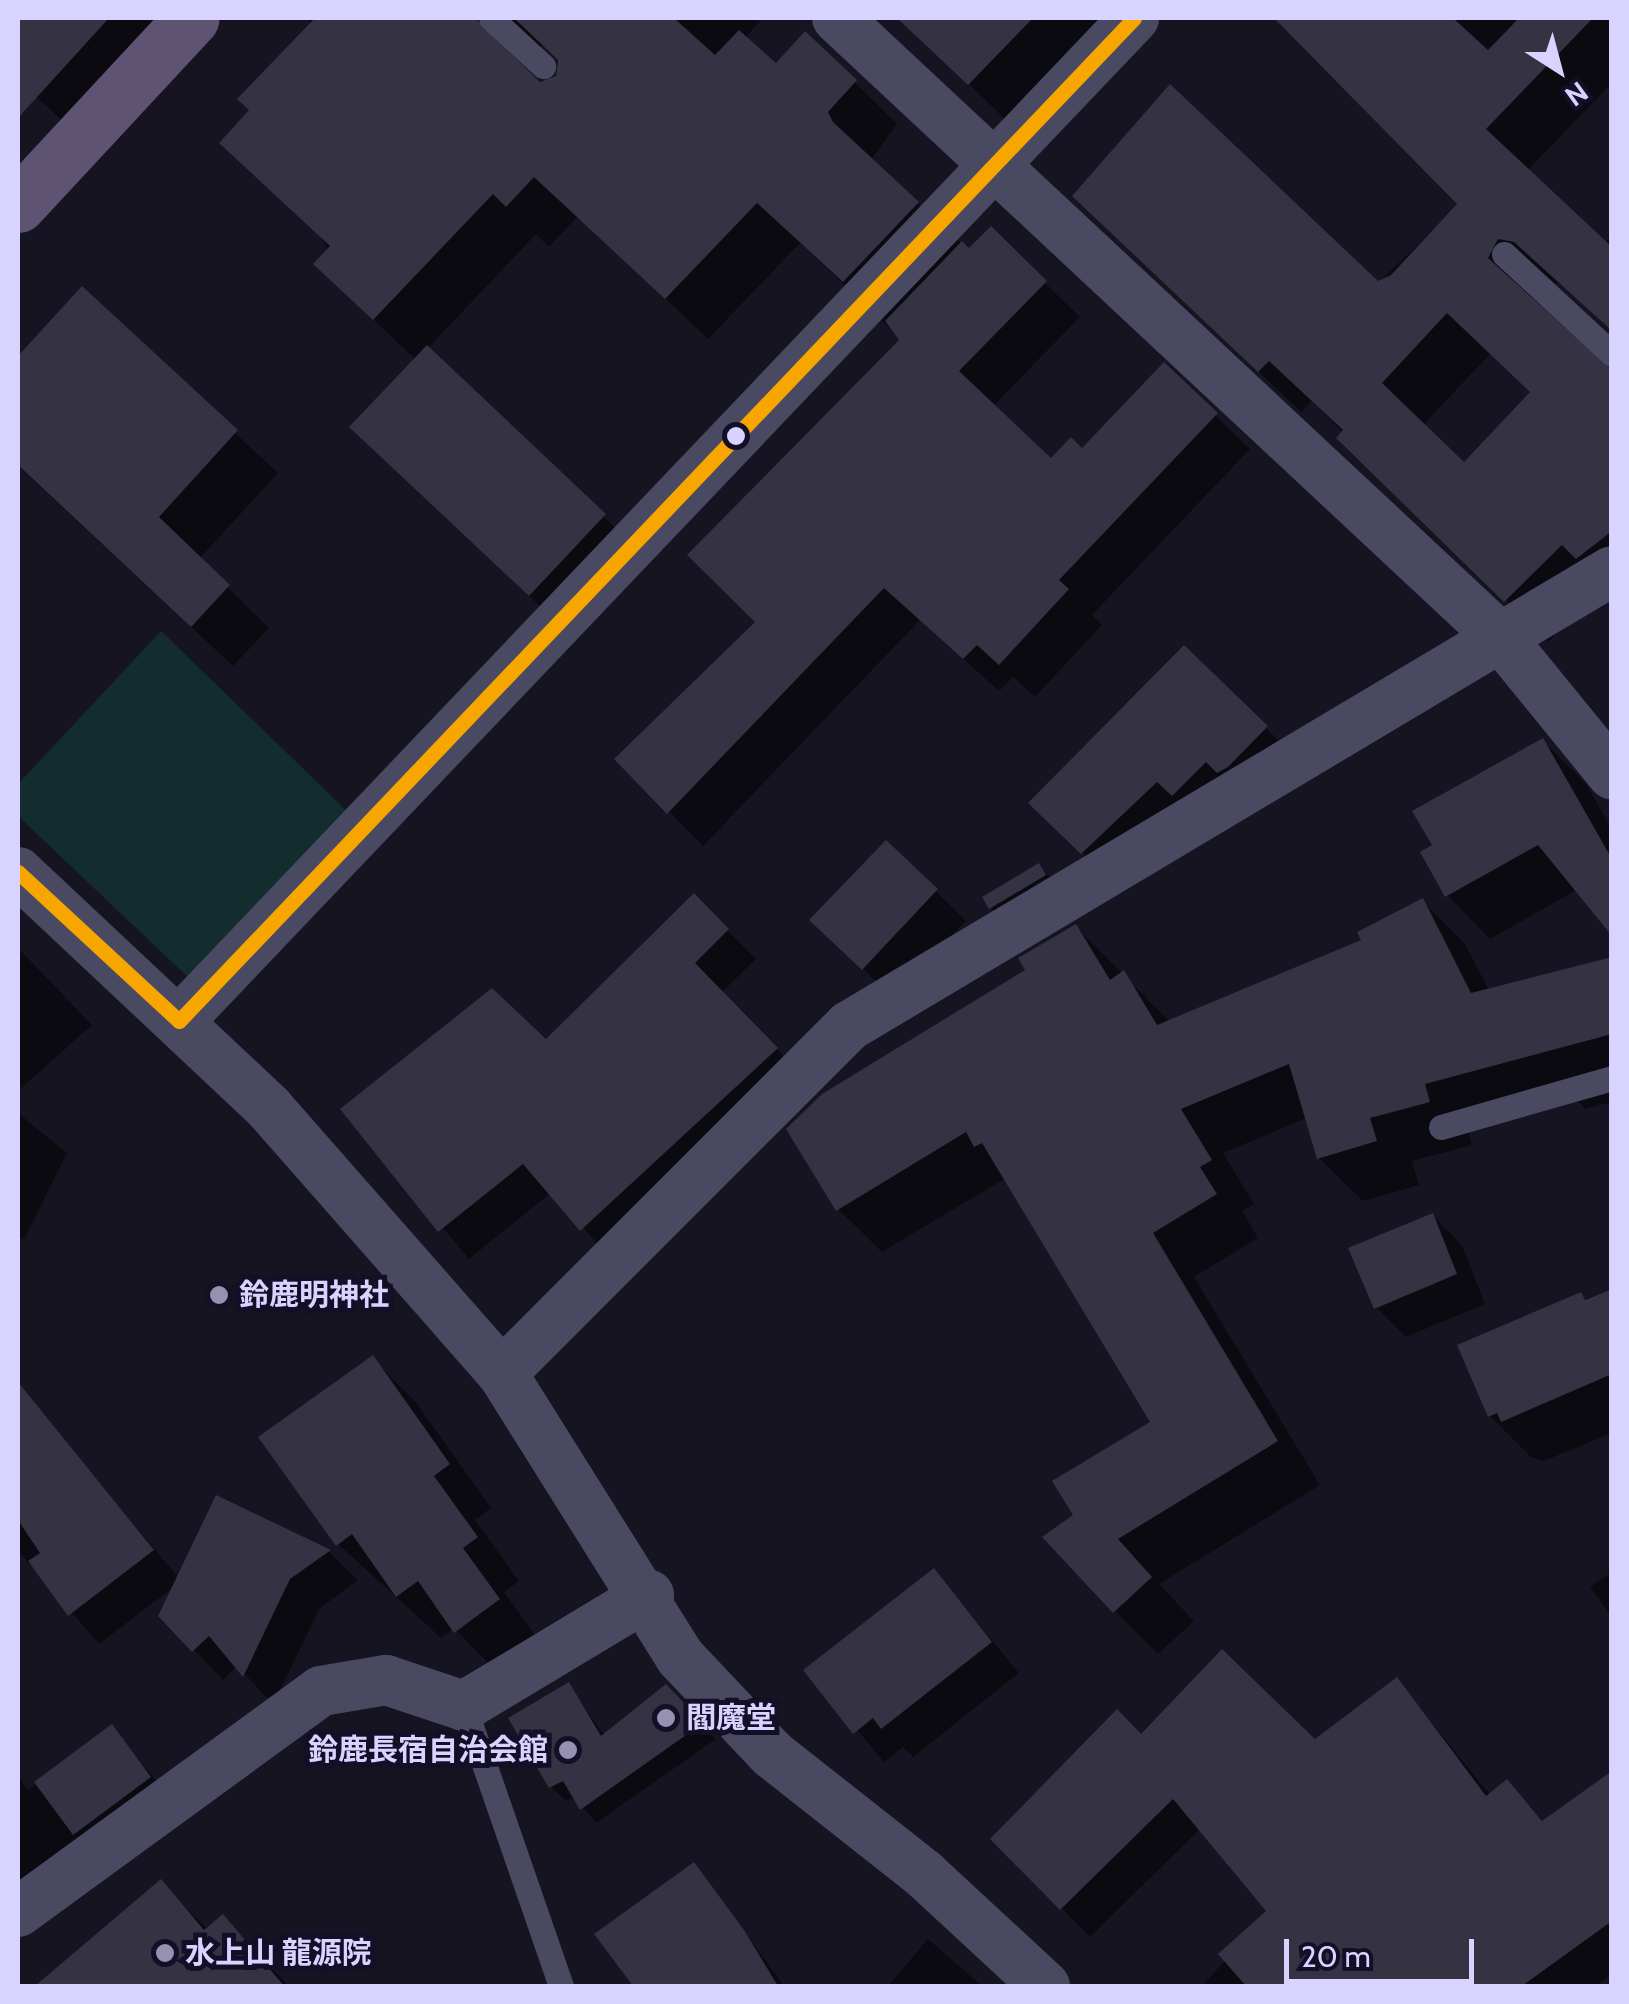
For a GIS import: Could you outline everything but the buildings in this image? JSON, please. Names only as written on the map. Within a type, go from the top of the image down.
[{"type":"main road","points":[[18,205],[192,18]]},
{"type":"street","points":[[837,18],[1502,638],[1612,774]]},
{"type":"street","points":[[178,1020],[1134,18]]},
{"type":"street","points":[[502,1373],[849,1026],[1612,571]]},
{"type":"street","points":[[18,872],[269,1108],[502,1373],[649,1595],[680,1657],[772,1754],[924,1874],[1045,1986]]},
{"type":"street","points":[[18,1912],[321,1690],[386,1680],[464,1706],[649,1595]]},
{"type":"lane","points":[[491,18],[543,66]]},
{"type":"lane","points":[[1504,254],[1612,354]]},
{"type":"lane","points":[[1442,1127],[1612,1078]]},
{"type":"lane","points":[[464,1706],[560,1986]]},
{"type":"green space","points":[[161,631],[350,814],[193,982],[18,816],[18,784]]},
{"type":"transit line","points":[[18,872],[179,1021],[1134,18]]},
{"type":"place","name":"鈴鹿明神社","points":[[219,1295]]},
{"type":"place","name":"閻魔堂","points":[[666,1718]]},
{"type":"place","name":"鈴鹿長宿自治会館","points":[[568,1750]]},
{"type":"place","name":"水上山 龍源院","points":[[165,1953]]}]
